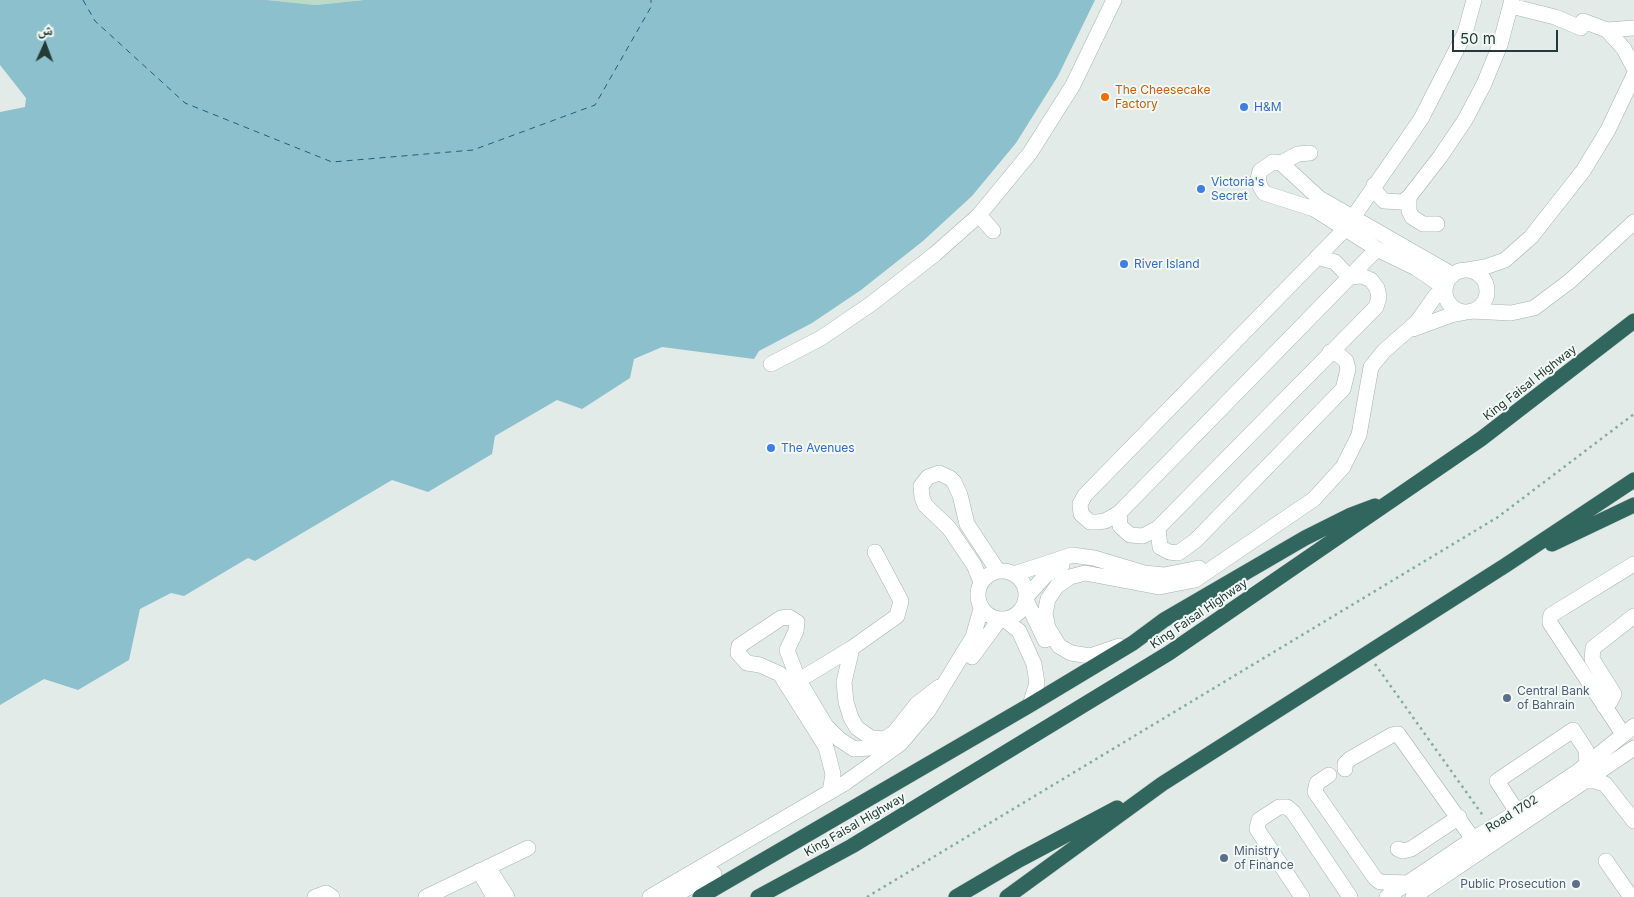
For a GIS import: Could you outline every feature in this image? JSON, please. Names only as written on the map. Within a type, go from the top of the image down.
[{"type":"highway","name":"King Faisal Highway","points":[[759,897],[852,846],[1169,653],[1481,439],[1634,322]]},
{"type":"highway","points":[[1007,897],[1162,784],[1506,565],[1634,480]]},
{"type":"highway","points":[[700,897],[1030,705],[1133,643],[1164,620],[1305,538],[1351,515],[1399,496]]},
{"type":"highway","points":[[1506,565],[1634,506]]},
{"type":"highway","points":[[956,897],[1019,860],[1162,784]]},
{"type":"street","points":[[771,364],[821,338],[871,304],[935,254],[979,215],[1030,153],[1073,85],[1114,0]]},
{"type":"street","points":[[1377,249],[1119,513],[1105,521],[1090,522],[1081,514],[1080,504],[1085,495],[1349,224],[1424,112],[1465,33],[1474,0]]},
{"type":"street","points":[[1374,185],[1379,197],[1390,203],[1402,202],[1409,198],[1465,120],[1484,84],[1500,45],[1512,3],[1545,15],[1607,30],[1634,28]]},
{"type":"street","points":[[1607,30],[1624,49],[1634,68]]},
{"type":"street","points":[[1133,643],[1118,646],[1097,656],[1083,656],[1053,644],[1045,614],[1048,599],[1057,586],[1070,577],[1085,574],[1158,587],[1195,580],[1314,499],[1334,479],[1350,455],[1359,435],[1371,367],[1384,351],[1417,322],[1436,295],[1447,285],[1467,270],[1485,267],[1505,260],[1531,237],[1583,171],[1608,130],[1634,75]]},
{"type":"street","points":[[1310,153],[1298,154],[1281,163],[1273,162],[1260,171],[1258,179],[1264,193],[1295,202],[1349,224],[1447,285]]},
{"type":"street","points":[[1281,163],[1377,249],[1447,285]]},
{"type":"street","points":[[1295,202],[1305,185]]},
{"type":"street","points":[[1409,198],[1409,211],[1417,222],[1430,225],[1437,224]]},
{"type":"street","points":[[979,215],[993,230]]},
{"type":"street","points":[[1447,285],[1446,299],[1454,309],[1469,312],[1511,313],[1534,308],[1570,281],[1634,222]]},
{"type":"street","points":[[1317,257],[1335,262],[1349,277]]},
{"type":"street","points":[[1401,336],[1438,319],[1478,308],[1487,294],[1482,278],[1467,270]]},
{"type":"street","points":[[1119,513],[1120,526],[1130,535],[1143,536],[1158,528],[1376,307],[1379,298],[1377,288],[1371,280],[1362,276],[1349,277]]},
{"type":"street","points":[[1158,528],[1160,547],[1170,552],[1178,552],[1195,541],[1343,389],[1348,369],[1346,361],[1339,355],[1330,352]]},
{"type":"street","points":[[981,582],[966,552],[943,522],[929,511],[922,497],[922,486],[928,477],[939,473],[950,478],[958,489],[970,530],[998,571]]},
{"type":"street","points":[[943,522],[963,511]]},
{"type":"street","points":[[793,683],[852,648],[897,616],[900,610],[900,601],[875,552]]},
{"type":"street","points":[[1030,705],[1037,683],[1034,664],[1019,631],[1002,619],[986,614],[981,608],[977,595],[981,582],[991,573],[998,571],[1014,574],[1064,557],[1144,573],[1164,575],[1217,564]]},
{"type":"street","points":[[671,897],[826,806],[906,751],[927,728],[979,644],[1002,619],[1018,613],[1026,598],[1052,570],[1081,559],[1125,580]]},
{"type":"street","points":[[1629,730],[1604,706],[1550,623],[1550,618],[1551,615],[1634,564]]},
{"type":"street","points":[[1014,574],[1025,588],[1026,598],[1038,626],[1069,662],[1078,665],[1097,665]]},
{"type":"street","points":[[650,897],[830,792],[900,744],[919,723],[973,637],[981,608]]},
{"type":"street","points":[[1604,706],[1610,702],[1614,694],[1592,659],[1593,648],[1634,616]]},
{"type":"street","points":[[830,792],[833,774],[830,755],[793,683],[787,650],[796,631],[797,622],[789,617],[781,618],[739,646],[738,653],[748,663],[760,665],[780,674],[793,683],[826,726],[846,744],[862,750],[870,748],[894,733],[917,704],[945,683]]},
{"type":"street","points":[[852,648],[844,682],[848,710],[857,728],[872,738],[884,739]]},
{"type":"street","points":[[1522,809],[1514,807],[1494,776],[1569,725],[1586,750],[1583,772],[1595,781],[1605,784],[1634,821]]},
{"type":"street","name":"Road 1702","points":[[1387,897],[1410,890],[1583,772],[1629,730]]},
{"type":"street","points":[[1345,769],[1345,764],[1350,758],[1392,735],[1398,734],[1473,839]]},
{"type":"street","name":"Road 1702","points":[[1410,890],[1473,839],[1583,772],[1634,748]]},
{"type":"street","points":[[1329,775],[1317,783],[1315,792],[1375,878],[1380,882],[1410,890]]},
{"type":"street","points":[[1302,897],[1258,829],[1259,820],[1279,807],[1287,808],[1293,812],[1350,897]]},
{"type":"street","points":[[1398,849],[1411,849],[1459,818]]},
{"type":"street","points":[[426,897],[528,848]]},
{"type":"street","points":[[1606,861],[1631,897]]},
{"type":"street","points":[[484,869],[494,897]]},
{"type":"street","points":[[484,869],[507,897]]},
{"type":"street","points":[[315,897],[326,893],[332,897]]},
{"type":"path","points":[[867,897],[1498,517],[1634,414]]},
{"type":"path","points":[[1368,653],[1492,828]]},
{"type":"green space","points":[[267,0],[364,0],[315,5]]},
{"type":"water","points":[[0,0],[267,0],[315,5],[364,0],[1095,0],[1058,76],[1016,143],[972,196],[923,241],[861,290],[812,323],[759,351],[754,359],[662,347],[634,359],[630,378],[582,409],[557,400],[495,436],[492,454],[428,492],[392,480],[255,561],[248,558],[184,596],[171,593],[140,609],[129,660],[78,690],[44,679],[0,705],[0,112],[25,107],[26,98],[0,65]]},
{"type":"ferry route","points":[[83,0],[95,21],[185,103],[332,162],[473,150],[595,105],[651,7],[651,0]]},
{"type":"place","name":"The Cheesecake Factory","points":[[1105,97]]},
{"type":"place","name":"H&M","points":[[1244,107]]},
{"type":"place","name":"Victoria's Secret","points":[[1201,189]]},
{"type":"place","name":"River Island","points":[[1124,264]]},
{"type":"place","name":"The Avenues","points":[[771,448]]},
{"type":"place","name":"Central Bank of Bahrain","points":[[1507,698]]},
{"type":"place","name":"Ministry of Finance","points":[[1224,858]]},
{"type":"place","name":"Public Prosecution","points":[[1576,884]]}]
